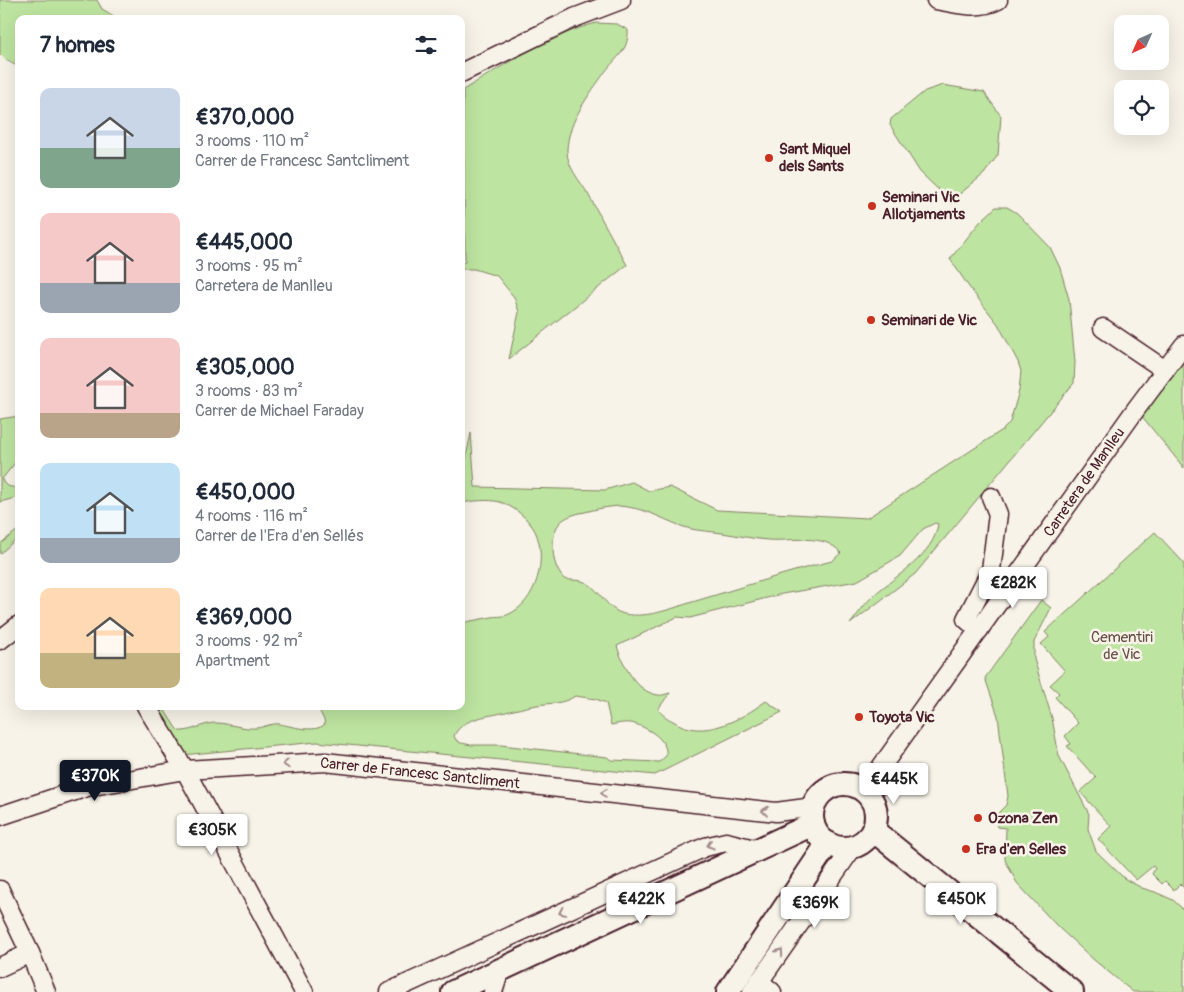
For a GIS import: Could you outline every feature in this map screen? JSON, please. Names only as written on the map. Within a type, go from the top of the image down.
[{"type":"street","points":[[465,71],[574,18],[621,0]]},
{"type":"street","points":[[936,0],[963,6],[990,4],[998,0]]},
{"type":"street","points":[[1103,328],[1165,370]]},
{"type":"street","name":"Carretera de Manlleu","points":[[864,791],[1184,345]]},
{"type":"street","points":[[979,630],[966,619],[991,570],[998,514],[991,497]]},
{"type":"street","points":[[0,640],[15,628]]},
{"type":"street","points":[[148,710],[185,770],[304,992]]},
{"type":"street","name":"Carrer de Francesc Santcliment","points":[[0,816],[87,787],[185,770],[325,762],[813,816]]},
{"type":"street","points":[[848,784],[864,791],[876,809],[876,820],[873,830],[862,843],[842,848],[828,843],[819,836],[813,816],[819,797],[832,787],[848,784]]},
{"type":"street","points":[[453,992],[758,850],[813,816]]},
{"type":"street","points":[[873,830],[1072,992]]},
{"type":"street","points":[[389,992],[705,847],[726,842],[758,850]]},
{"type":"street","points":[[728,992],[828,843]]},
{"type":"street","points":[[761,988],[852,847]]},
{"type":"street","points":[[0,890],[46,992]]},
{"type":"street","points":[[0,967],[30,953]]},
{"type":"street","points":[[493,992],[500,970]]},
{"type":"green space","points":[[0,0],[97,0],[102,9],[112,15],[15,15],[15,65],[0,54]]},
{"type":"green space","points":[[596,23],[617,24],[628,30],[624,49],[605,72],[580,109],[571,129],[567,150],[574,174],[588,194],[627,265],[509,359],[519,312],[514,297],[497,276],[474,269],[465,269],[465,89],[544,43]]},
{"type":"green space","points":[[943,85],[984,92],[1001,116],[998,155],[984,174],[956,197],[947,198],[920,172],[890,125],[891,119],[925,91]]},
{"type":"green space","points":[[996,207],[1007,207],[1017,213],[1050,247],[1060,268],[1069,299],[1075,362],[1074,383],[915,574],[850,624],[872,597],[922,555],[930,545],[938,524],[935,523],[923,529],[900,556],[857,581],[782,594],[690,618],[677,617],[617,646],[627,669],[643,689],[659,695],[670,693],[658,709],[667,717],[685,727],[697,729],[721,726],[745,715],[766,701],[782,712],[655,775],[317,742],[182,755],[155,710],[165,710],[176,728],[179,731],[183,731],[214,723],[251,728],[280,724],[315,729],[325,724],[319,710],[465,710],[465,622],[505,616],[517,609],[526,601],[532,590],[540,566],[539,542],[535,531],[524,517],[500,502],[465,503],[465,462],[471,433],[475,487],[605,490],[632,482],[649,491],[670,487],[717,510],[867,518],[1004,429],[1010,422],[1019,391],[1021,371],[1018,362],[998,324],[950,259],[980,222]],"holes":[[[619,506],[628,507],[691,529],[762,539],[816,540],[834,546],[841,553],[832,561],[662,612],[643,615],[624,614],[613,609],[592,586],[582,581],[564,579],[561,576],[554,560],[553,539],[557,526],[571,516],[593,510]],[[575,696],[596,699],[606,703],[611,725],[631,723],[649,730],[664,744],[666,756],[659,762],[611,760],[607,757],[501,745],[472,745],[461,743],[454,736],[462,725],[475,719],[537,705],[562,702]]]},
{"type":"green space","points":[[1184,345],[1184,468],[1136,409]]},
{"type":"green space","points":[[15,417],[15,463],[2,479],[6,485],[15,488],[15,498],[0,502],[0,419]]},
{"type":"green space","points":[[15,532],[15,540],[0,554],[0,544]]},
{"type":"green space","name":"Cementiri de Vic","points":[[1155,532],[1184,563],[1184,888],[1180,884],[1174,890],[1165,881],[1162,884],[1152,874],[1155,868],[1153,866],[1136,880],[1098,839],[1111,826],[1080,792],[1096,778],[1067,746],[1071,744],[1065,736],[1078,723],[1055,697],[1059,693],[1050,685],[1065,671],[1041,644],[1049,637],[1045,632]]},
{"type":"green space","points":[[1041,600],[1051,608],[1034,642],[1034,659],[1052,718],[1059,756],[1089,814],[1088,829],[1096,851],[1125,879],[1173,900],[1184,910],[1184,992],[1133,992],[1058,927],[1017,883],[1005,860],[1006,828],[997,827],[995,816],[1006,805],[1008,796],[998,716],[985,678]]},
{"type":"place","name":"Sant Miquel dels Sants","points":[[769,158]]},
{"type":"place","name":"Seminari Vic Allotjaments","points":[[872,206]]},
{"type":"place","name":"Seminari de Vic","points":[[871,320]]},
{"type":"place","name":"Toyota Vic","points":[[859,717]]},
{"type":"place","name":"Ozona Zen","points":[[978,818]]},
{"type":"place","name":"Era d'en Selles","points":[[966,849]]}]
